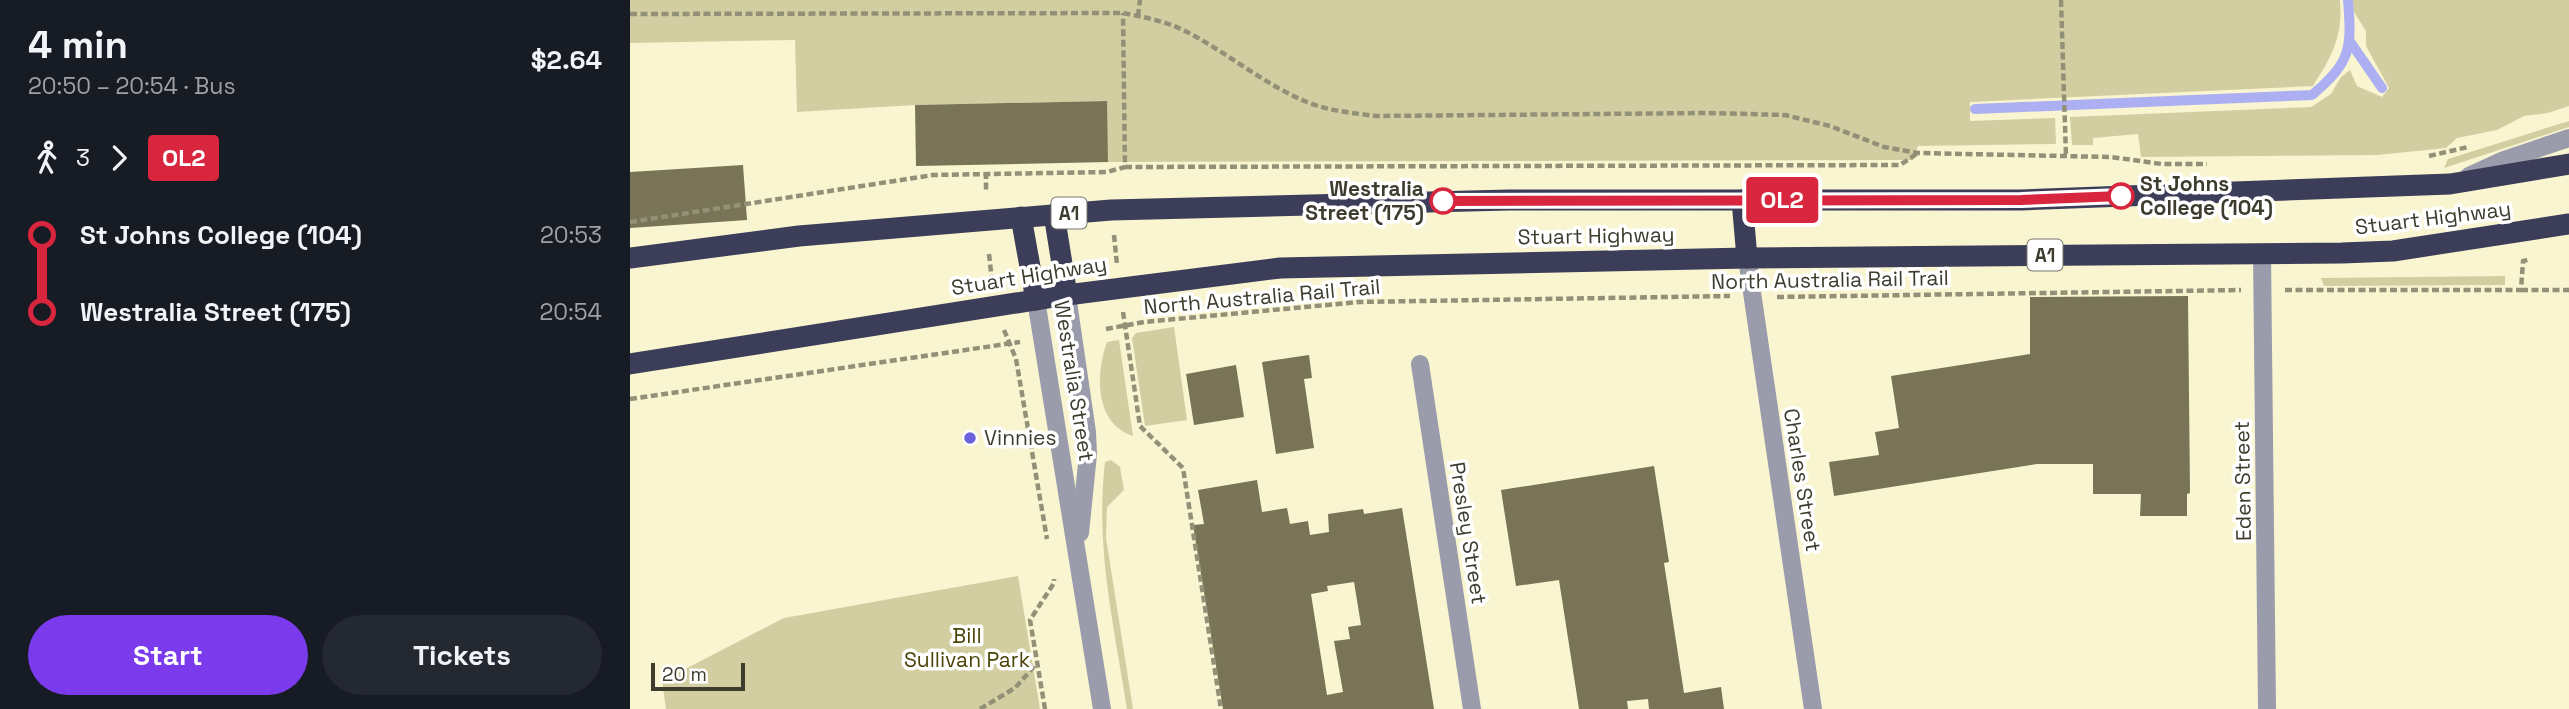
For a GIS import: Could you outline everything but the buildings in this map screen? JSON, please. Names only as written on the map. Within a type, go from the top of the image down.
[{"type":"highway","name":"Stuart Highway","points":[[630,258],[799,236],[1054,214],[1300,203],[2021,200],[2450,184],[2569,164]]},
{"type":"highway","points":[[1742,200],[1747,258]]},
{"type":"highway","name":"Westralia Street","points":[[1054,214],[1067,295]]},
{"type":"highway","name":"Westralia Street","points":[[1021,217],[1036,300]]},
{"type":"highway","name":"Stuart Highway","points":[[630,364],[1067,295],[1280,268],[1747,258],[2393,251],[2569,224]]},
{"type":"street","points":[[2450,184],[2504,160],[2569,138]]},
{"type":"street","name":"Eden Street","points":[[2262,253],[2267,709]]},
{"type":"street","name":"Charles Street","points":[[1747,258],[1813,709]]},
{"type":"street","name":"Westralia Street","points":[[1067,295],[1088,441],[1077,554]]},
{"type":"street","name":"Westralia Street","points":[[1036,300],[1102,709]]},
{"type":"street","name":"Presley Street","points":[[1420,364],[1472,709]]},
{"type":"path","points":[[1138,16],[1140,0]]},
{"type":"path","points":[[2061,0],[2066,158]]},
{"type":"path","points":[[630,14],[1098,10],[1138,16],[1184,30],[1287,93],[1326,108],[1348,113],[1376,116],[1648,113],[1785,115],[1830,126],[1884,147],[1919,153],[2066,158],[2111,156],[2162,164],[2209,164]]},
{"type":"path","points":[[1123,13],[1125,167]]},
{"type":"path","points":[[630,222],[933,175],[986,172],[1107,172],[1125,167],[1900,165],[1919,153]]},
{"type":"path","points":[[2426,156],[2446,154]]},
{"type":"path","points":[[986,172],[986,190]]},
{"type":"path","points":[[1107,172],[1108,179]]},
{"type":"path","points":[[1115,240],[1117,262]]},
{"type":"path","points":[[989,254],[992,282]]},
{"type":"path","points":[[2521,290],[2523,261]]},
{"type":"path","name":"North Australia Rail Trail","points":[[1123,312],[1125,326],[1359,302],[2264,290],[2569,290]]},
{"type":"path","points":[[1106,329],[1125,326],[1140,426],[1183,468],[1221,709]]},
{"type":"path","points":[[1004,330],[1016,359],[1047,541]]},
{"type":"path","points":[[630,399],[1021,342]]},
{"type":"path","points":[[1045,709],[1030,620],[1054,583],[1052,569]]},
{"type":"path","points":[[980,709],[1015,688],[1037,663]]},
{"type":"green space","points":[[630,0],[2340,0],[2340,25],[2335,46],[2313,86],[1970,102],[1970,121],[2055,118],[2056,144],[1918,146],[1913,160],[1108,162],[1106,101],[915,105],[797,112],[795,40],[630,43]]},
{"type":"green space","points":[[2352,0],[2569,0],[2569,106],[2548,113],[2524,116],[2497,130],[2457,138],[2446,148],[2378,155],[2141,157],[2138,134],[2093,138],[2093,145],[2072,145],[2070,117],[2311,107],[2331,94],[2341,77],[2350,70],[2357,86],[2382,97],[2389,88],[2366,46],[2366,31],[2354,12]]},
{"type":"green space","points":[[2569,121],[2569,127],[2444,168],[2448,159]]},
{"type":"green space","points":[[2505,276],[2505,285],[2324,286],[2321,278]]},
{"type":"green space","points":[[1174,327],[1187,420],[1145,426],[1132,338],[1136,333]]},
{"type":"green space","points":[[1119,340],[1133,436],[1120,430],[1111,421],[1101,397],[1101,369],[1107,342]]},
{"type":"green space","points":[[1111,460],[1120,467],[1124,490],[1107,507],[1106,538],[1133,709],[1127,709],[1104,555],[1102,525],[1105,462]]},
{"type":"green space","name":"Bill Sullivan Park","points":[[1018,576],[1040,709],[666,709],[662,681],[784,618]]},
{"type":"waterway","points":[[1975,109],[2312,95],[2335,73],[2346,54],[2350,31],[2348,0]]},
{"type":"waterway","points":[[2351,43],[2382,88]]},
{"type":"bus line","name":"OL2","points":[[1443,201],[2021,200],[2121,196]]},
{"type":"place","name":"St Johns College (104)","points":[[2121,196]]},
{"type":"place","name":"Westralia Street (175)","points":[[1443,201]]},
{"type":"place","name":"Vinnies","points":[[970,438]]}]
